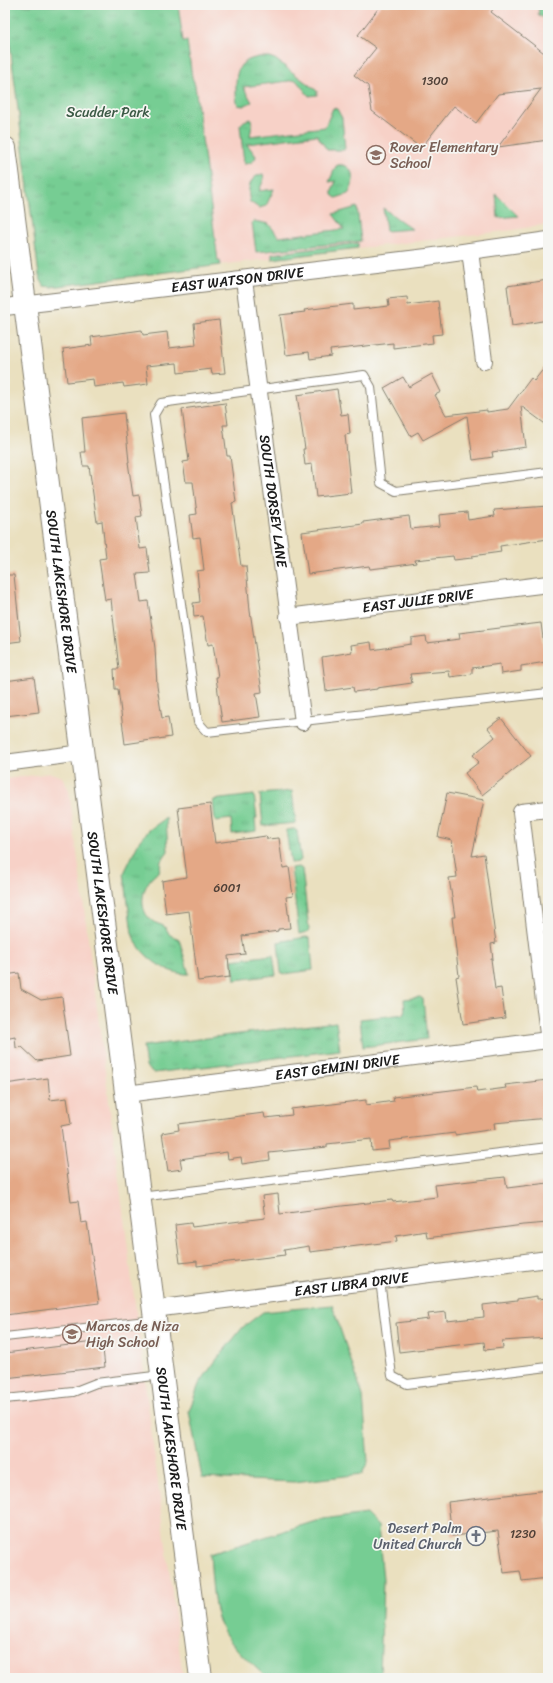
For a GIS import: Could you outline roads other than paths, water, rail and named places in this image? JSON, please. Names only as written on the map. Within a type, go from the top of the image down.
[{"type":"street","name":"SOUTH LAKESHORE DRIVE","points":[[5,148],[15,306],[82,753],[201,1678]]},
{"type":"street","name":"EAST WATSON DRIVE","points":[[15,306],[244,280],[548,240]]},
{"type":"street","points":[[470,251],[484,361]]},
{"type":"street","name":"SOUTH DORSEY LANE","points":[[244,280],[303,722]]},
{"type":"street","name":"EAST JULIE DRIVE","points":[[288,616],[548,584]]},
{"type":"street","points":[[5,763],[82,753]]},
{"type":"street","points":[[548,809],[521,812],[542,927],[548,1034]]},
{"type":"street","name":"EAST GEMINI DRIVE","points":[[126,1094],[548,1040]]},
{"type":"street","name":"EAST LIBRA DRIVE","points":[[155,1314],[380,1280],[548,1259]]},
{"type":"lane","points":[[548,472],[396,491],[380,483],[371,387],[364,375],[160,403],[154,415],[198,722],[207,732],[548,693]]},
{"type":"lane","points":[[140,1197],[548,1147]]},
{"type":"lane","points":[[380,1280],[392,1376],[407,1384],[548,1367]]},
{"type":"lane","points":[[5,1337],[155,1314]]},
{"type":"lane","points":[[5,1398],[73,1392],[96,1384],[162,1375]]},
{"type":"place","name":"Rover Elementary School","points":[[376,155]]},
{"type":"place","name":"Marcos de Niza High School","points":[[72,1334]]},
{"type":"place","name":"Desert Palm United Church","points":[[476,1536]]},
{"type":"park label","name":"Scudder Park","points":[[108,112]]}]
